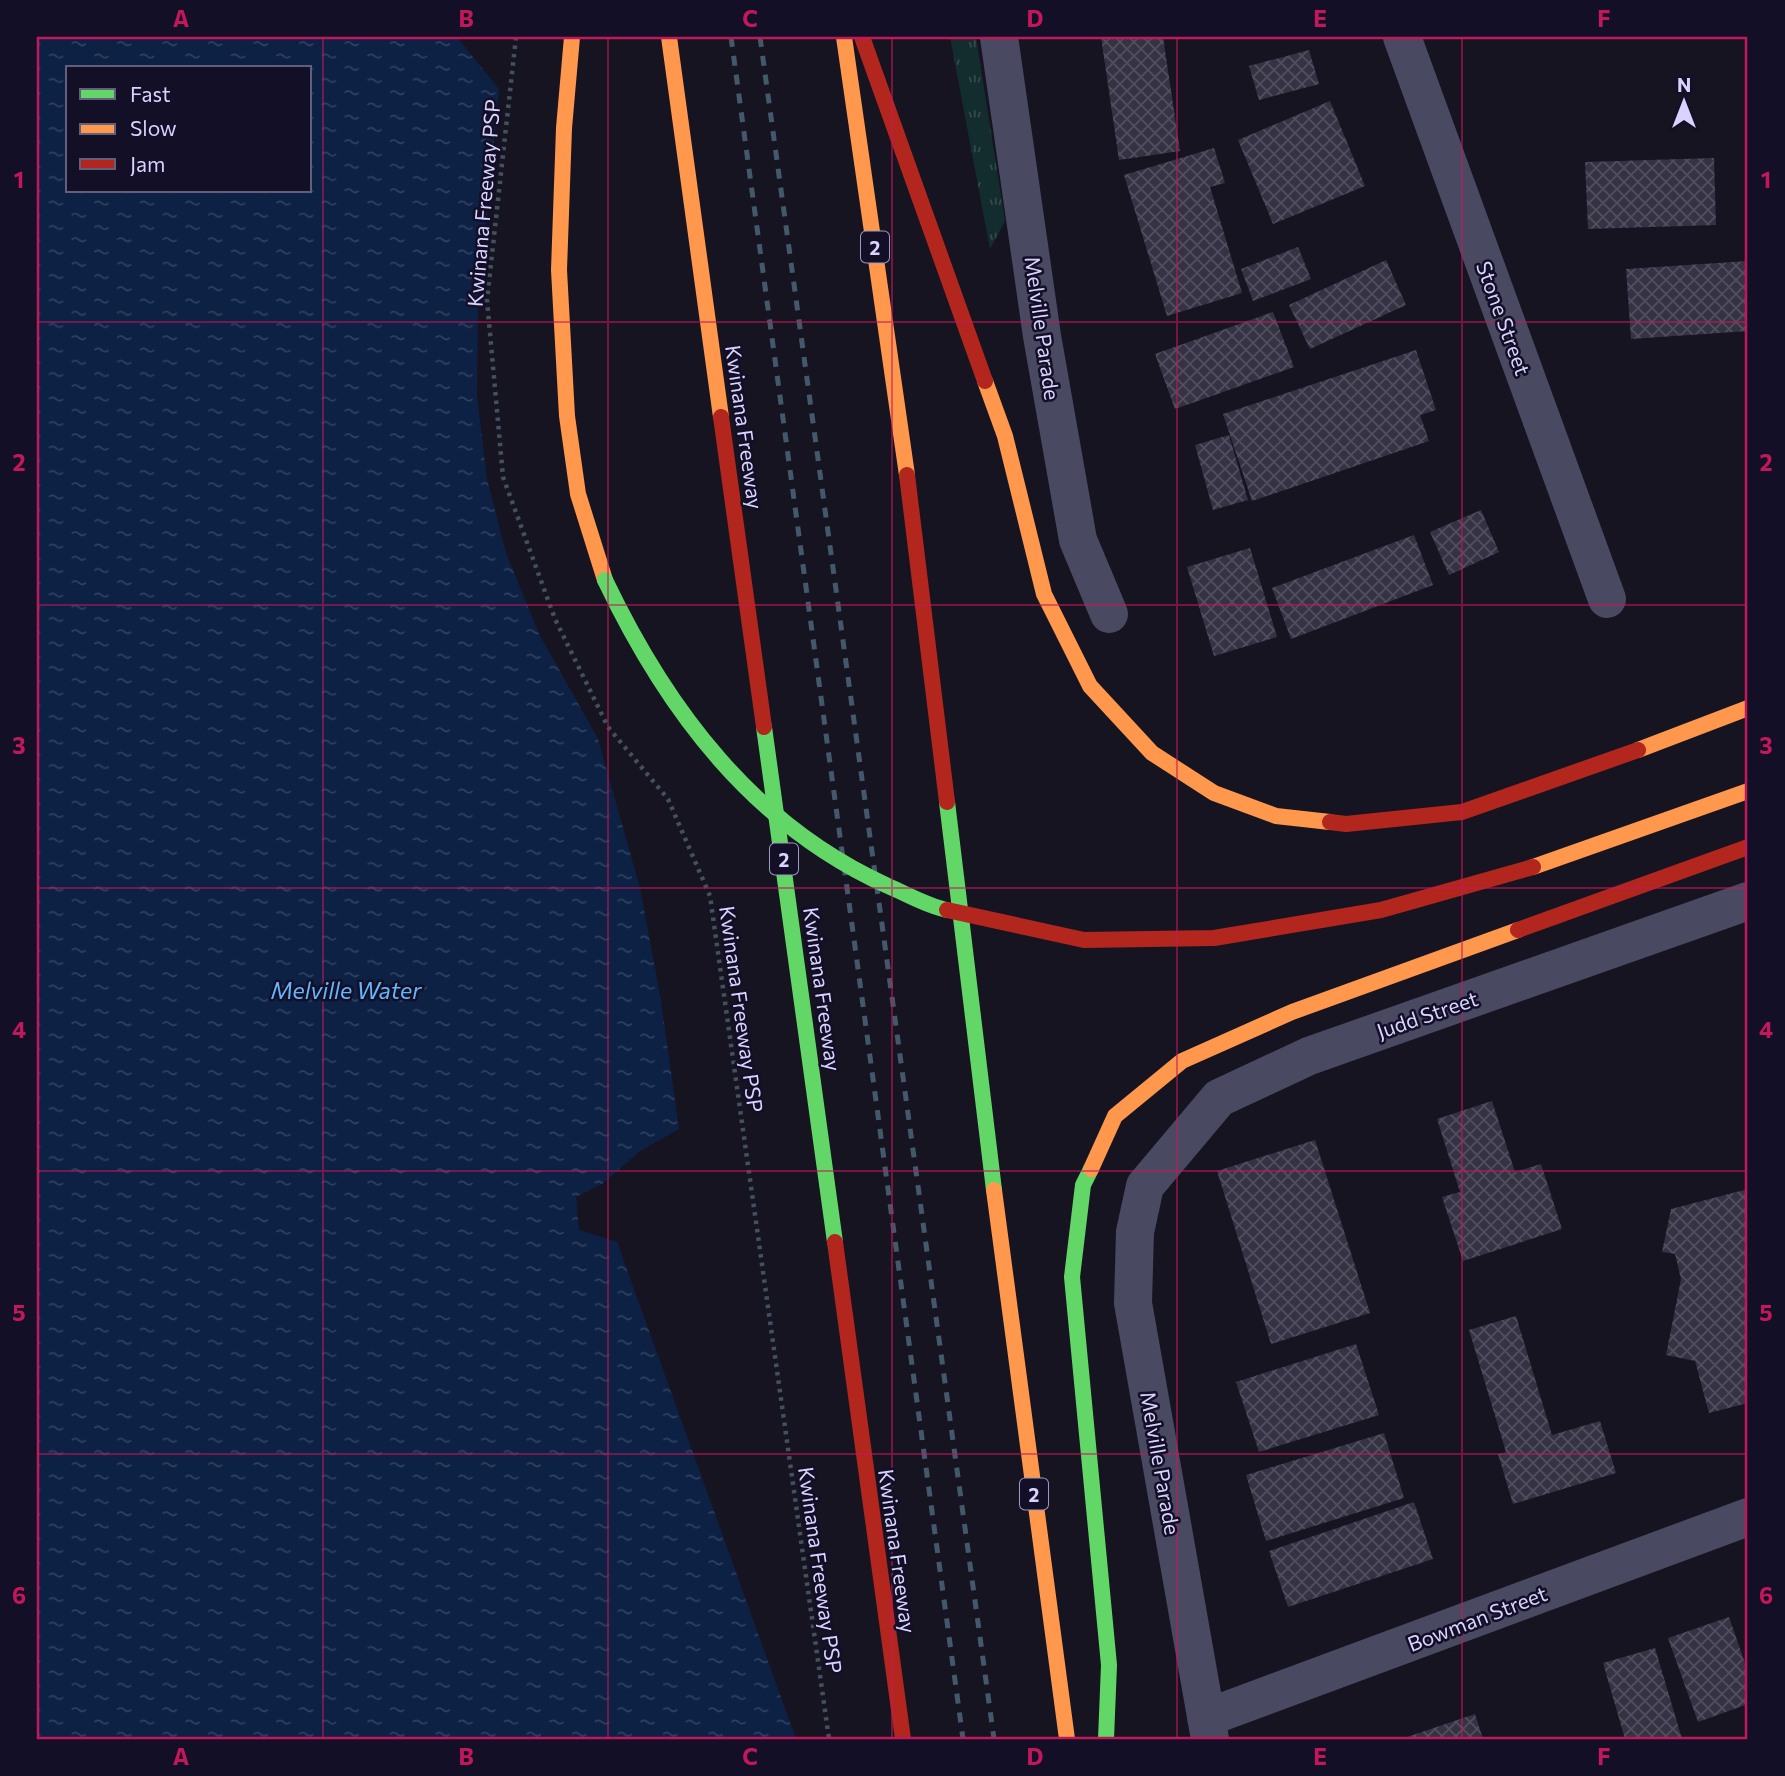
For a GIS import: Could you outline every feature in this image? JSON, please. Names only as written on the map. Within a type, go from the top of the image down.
[{"type":"highway","points":[[572,37],[559,270],[566,403],[578,494],[605,580],[634,641],[675,706],[735,778],[805,839],[867,876],[939,908],[1084,940],[1214,938],[1381,910],[1533,867],[1748,791]]},
{"type":"highway","name":"Kwinana Freeway","points":[[669,37],[903,1739]]},
{"type":"highway","name":"2","points":[[844,37],[905,458],[999,1236],[1067,1739]]},
{"type":"highway","points":[[862,37],[1005,436],[1044,594],[1090,686],[1152,753],[1214,793],[1276,817],[1346,824],[1462,812],[1594,767],[1748,708]]},
{"type":"highway","points":[[1106,1739],[1109,1665],[1072,1278],[1083,1185],[1115,1116],[1182,1061],[1292,1012],[1748,847]]},
{"type":"street","name":"Melville Parade","points":[[999,37],[1042,336],[1077,540],[1109,614]]},
{"type":"street","name":"Stone Street","points":[[1402,37],[1607,599]]},
{"type":"street","name":"Judd Street","points":[[1145,1186],[1219,1098],[1309,1056],[1748,901]]},
{"type":"street","name":"Melville Parade","points":[[1145,1186],[1135,1232],[1133,1303],[1208,1729]]},
{"type":"street","name":"Bowman Street","points":[[1208,1729],[1748,1517]]},
{"type":"path","name":"Kwinana Freeway PSP","points":[[516,37],[486,300],[503,477],[555,619],[608,727],[668,799],[710,896],[829,1739]]},
{"type":"green space","points":[[950,37],[976,37],[1005,221],[990,249]]},
{"type":"water","name":"Melville Water","points":[[37,37],[457,37],[499,89],[478,302],[477,396],[487,479],[506,553],[539,634],[598,739],[640,888],[661,1001],[679,1129],[640,1151],[602,1184],[576,1197],[579,1230],[617,1242],[796,1739],[37,1739]]},
{"type":"building","points":[[1101,37],[1163,37],[1180,151],[1119,160]]},
{"type":"building","points":[[1309,50],[1319,84],[1259,100],[1249,66]]},
{"type":"building","points":[[1330,101],[1365,186],[1273,224],[1238,140]]},
{"type":"building","points":[[1214,148],[1225,183],[1210,187],[1242,293],[1167,316],[1124,175]]},
{"type":"building","points":[[1714,158],[1716,225],[1588,229],[1585,162]]},
{"type":"building","points":[[1298,247],[1311,279],[1253,301],[1241,269]]},
{"type":"building","points":[[1386,260],[1406,305],[1310,349],[1289,305]]},
{"type":"building","points":[[1748,261],[1748,331],[1631,339],[1626,269]]},
{"type":"building","points":[[1273,312],[1294,367],[1175,409],[1155,354]]},
{"type":"building","points":[[1416,350],[1436,410],[1420,415],[1429,441],[1252,501],[1223,414]]},
{"type":"building","points":[[1229,435],[1248,500],[1213,510],[1195,445]]},
{"type":"building","points":[[1481,510],[1499,552],[1449,575],[1430,532]]},
{"type":"building","points":[[1414,535],[1433,585],[1291,639],[1272,588]]},
{"type":"building","points":[[1250,548],[1277,637],[1214,656],[1187,567]]},
{"type":"building","points":[[1492,1101],[1515,1172],[1541,1164],[1562,1229],[1463,1261],[1442,1197],[1460,1192],[1437,1119]]},
{"type":"building","points":[[1315,1140],[1370,1313],[1271,1344],[1217,1171]]},
{"type":"building","points":[[1748,1189],[1748,1403],[1709,1413],[1695,1361],[1666,1355],[1681,1279],[1675,1254],[1662,1252],[1671,1209]]},
{"type":"building","points":[[1516,1316],[1552,1435],[1600,1421],[1616,1473],[1513,1504],[1498,1454],[1506,1452],[1469,1330]]},
{"type":"building","points":[[1356,1344],[1379,1415],[1259,1452],[1236,1382]]},
{"type":"building","points":[[1384,1433],[1404,1498],[1266,1541],[1246,1475]]},
{"type":"building","points":[[1414,1502],[1433,1559],[1288,1607],[1269,1551]]},
{"type":"building","points":[[1729,1617],[1748,1672],[1748,1704],[1698,1722],[1668,1638]]},
{"type":"building","points":[[1655,1648],[1682,1739],[1625,1739],[1603,1663]]},
{"type":"building","points":[[1475,1714],[1483,1739],[1401,1739]]},
{"type":"railway","points":[[731,37],[963,1739]]},
{"type":"railway","points":[[760,37],[994,1739]]},
{"type":"traffic: fast","points":[[605,580],[629,628],[686,718],[719,759],[755,797],[796,831],[840,861],[917,900],[947,910]]},
{"type":"traffic: fast","points":[[764,727],[835,1242]]},
{"type":"traffic: fast","points":[[947,802],[994,1190]]},
{"type":"traffic: fast","points":[[1091,1169],[1083,1185],[1072,1277],[1109,1665],[1106,1739]]},
{"type":"traffic: slow","points":[[572,37],[564,128],[559,270],[567,416],[578,494],[605,580]]},
{"type":"traffic: slow","points":[[669,37],[721,417]]},
{"type":"traffic: slow","points":[[844,37],[907,475]]},
{"type":"traffic: slow","points":[[985,381],[1005,436],[1044,594],[1090,686],[1152,753],[1214,793],[1276,816],[1330,822]]},
{"type":"traffic: slow","points":[[1638,750],[1748,708]]},
{"type":"traffic: slow","points":[[1533,867],[1748,791]]},
{"type":"traffic: slow","points":[[1091,1169],[1115,1116],[1182,1061],[1292,1012],[1518,930]]},
{"type":"traffic: slow","points":[[994,1190],[1067,1739]]},
{"type":"traffic: jam","points":[[862,37],[985,381]]},
{"type":"traffic: jam","points":[[721,417],[764,727]]},
{"type":"traffic: jam","points":[[907,475],[947,802]]},
{"type":"traffic: jam","points":[[1330,822],[1346,824],[1462,812],[1638,750]]},
{"type":"traffic: jam","points":[[1518,930],[1748,847]]},
{"type":"traffic: jam","points":[[947,910],[1084,940],[1214,938],[1381,910],[1533,867]]},
{"type":"traffic: jam","points":[[835,1242],[903,1739]]}]
